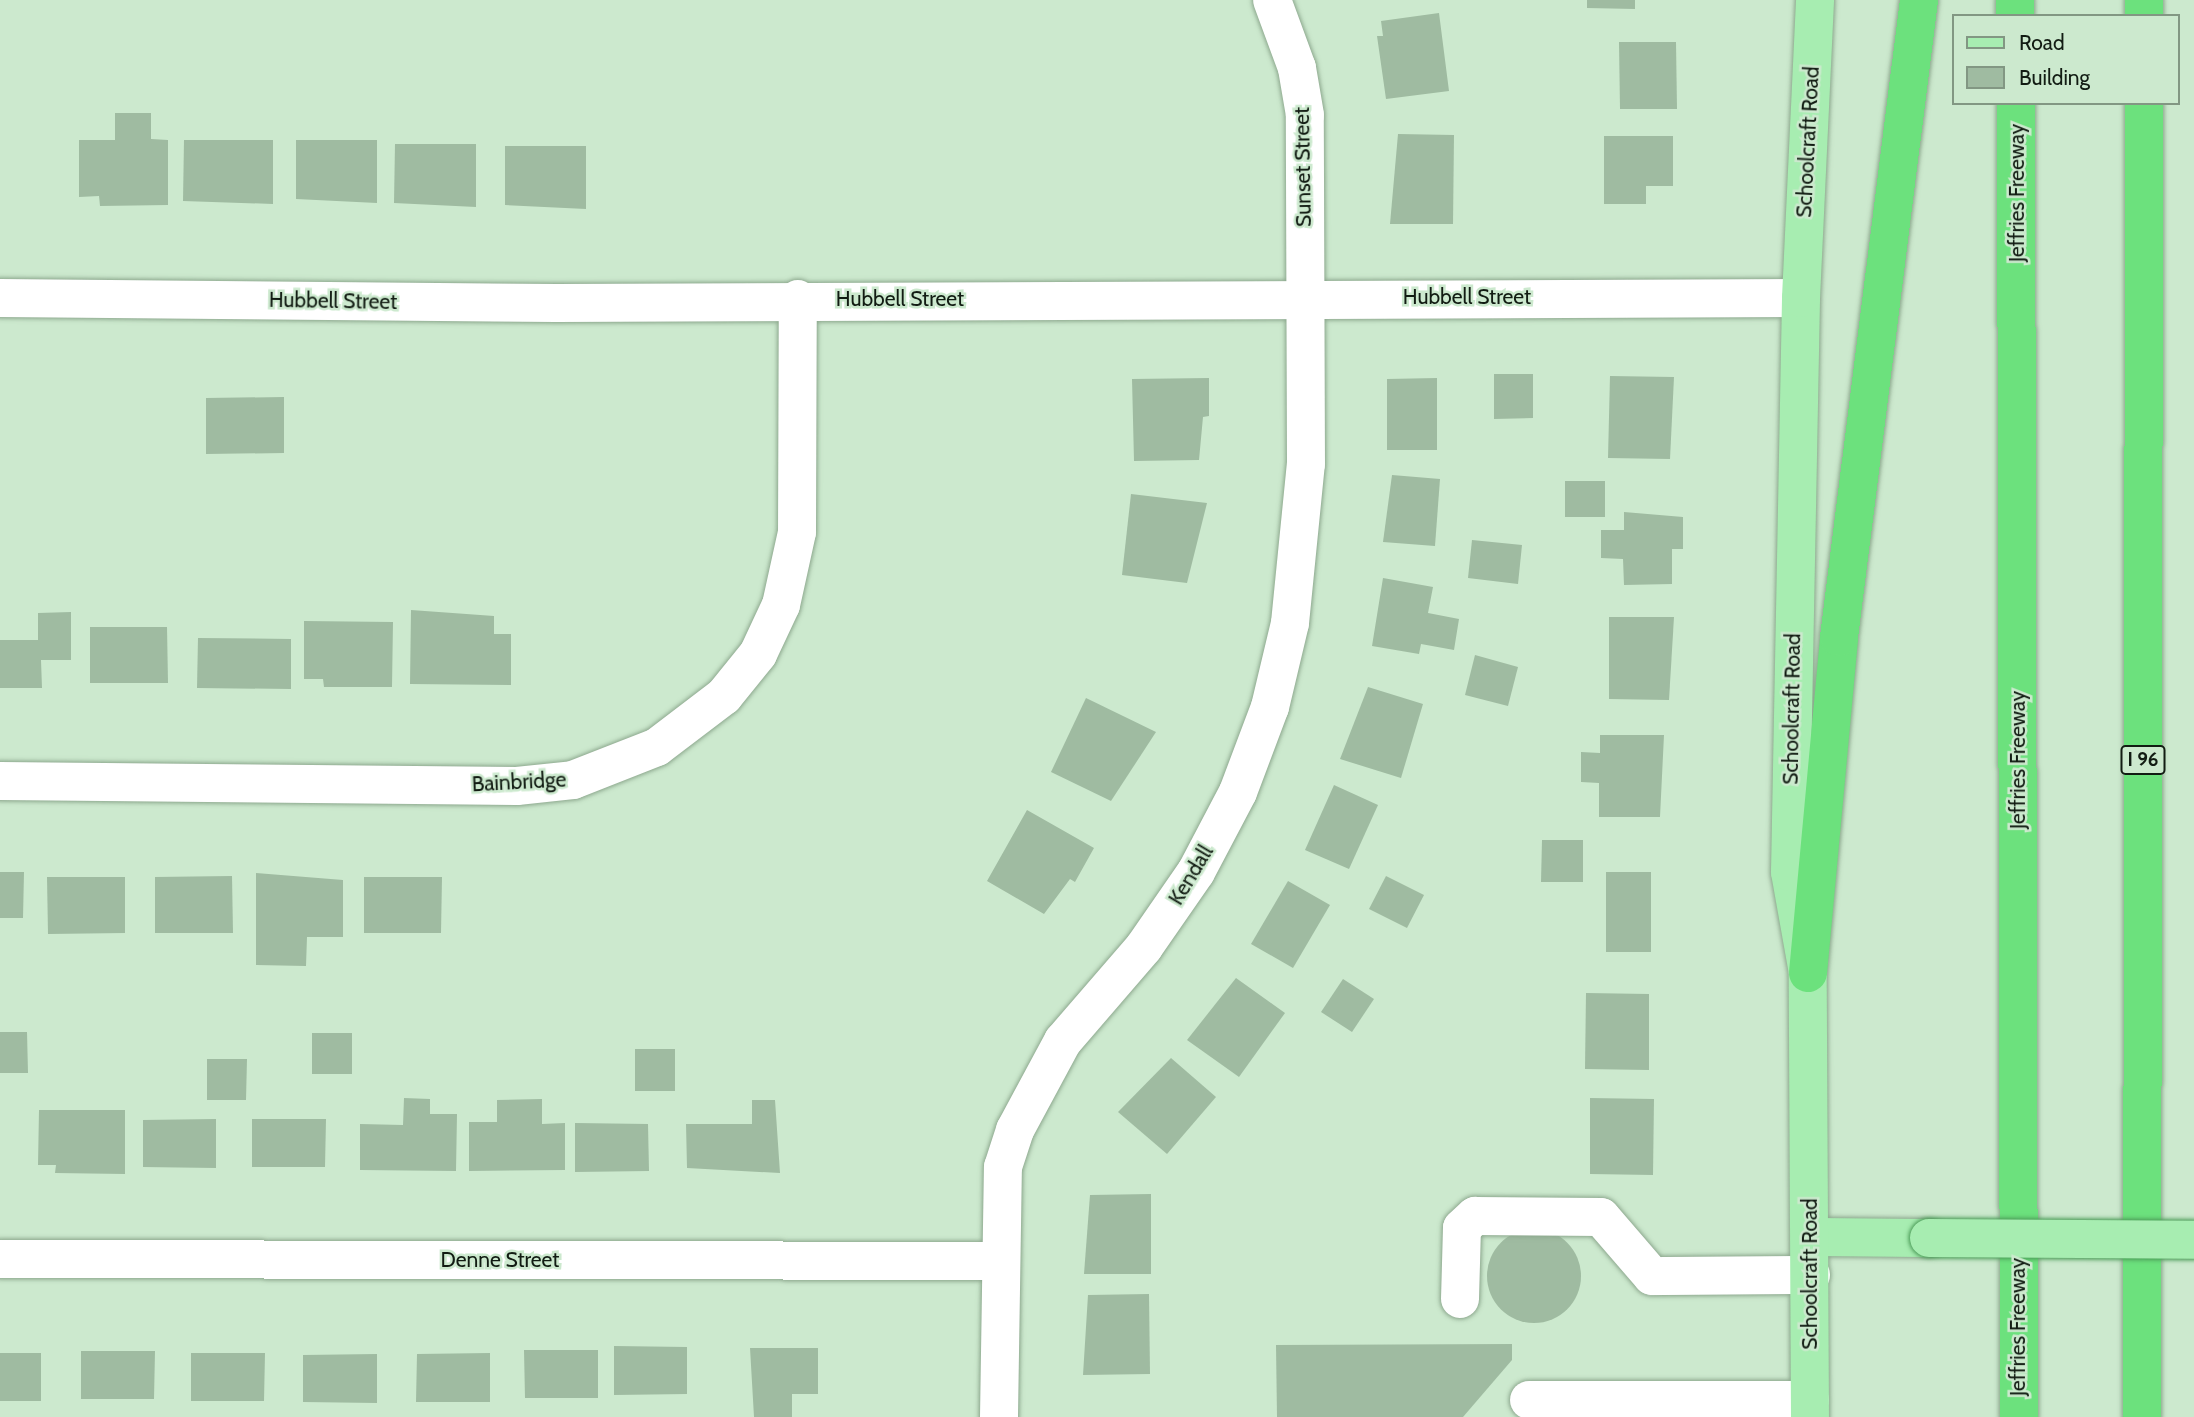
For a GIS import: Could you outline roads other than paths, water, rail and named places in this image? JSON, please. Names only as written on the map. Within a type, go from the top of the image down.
[{"type":"highway","points":[[1808,973],[1839,637],[1919,0]]},
{"type":"highway","name":"Jeffries Freeway","points":[[2016,105],[2018,1417]]},
{"type":"highway","name":"I 96","points":[[2142,1417],[2144,105]]},
{"type":"main road","name":"Schoolcraft Road","points":[[1810,1409],[1808,973],[1790,872],[1801,298],[1815,0]]},
{"type":"main road","points":[[1811,1237],[2194,1240]]},
{"type":"street","name":"Sunset Street","points":[[1272,0],[1297,68],[1305,115],[1305,297]]},
{"type":"street","name":"Kendall","points":[[999,1417],[999,1261],[1003,1167],[1030,1096],[1063,1041],[1144,947],[1196,872],[1238,792],[1269,707],[1290,623],[1304,524],[1305,297]]},
{"type":"street","name":"Hubbell Street","points":[[0,298],[1801,298]]},
{"type":"street","name":"Bainbridge","points":[[0,781],[517,786],[573,780],[657,747],[724,696],[758,654],[781,605],[797,532],[798,299]]},
{"type":"street","points":[[1460,1299],[1462,1228],[1475,1216],[1601,1217],[1652,1276],[1811,1275]]},
{"type":"street","name":"Denne Street","points":[[0,1259],[999,1261]]},
{"type":"street","points":[[1529,1400],[1810,1409]]}]
